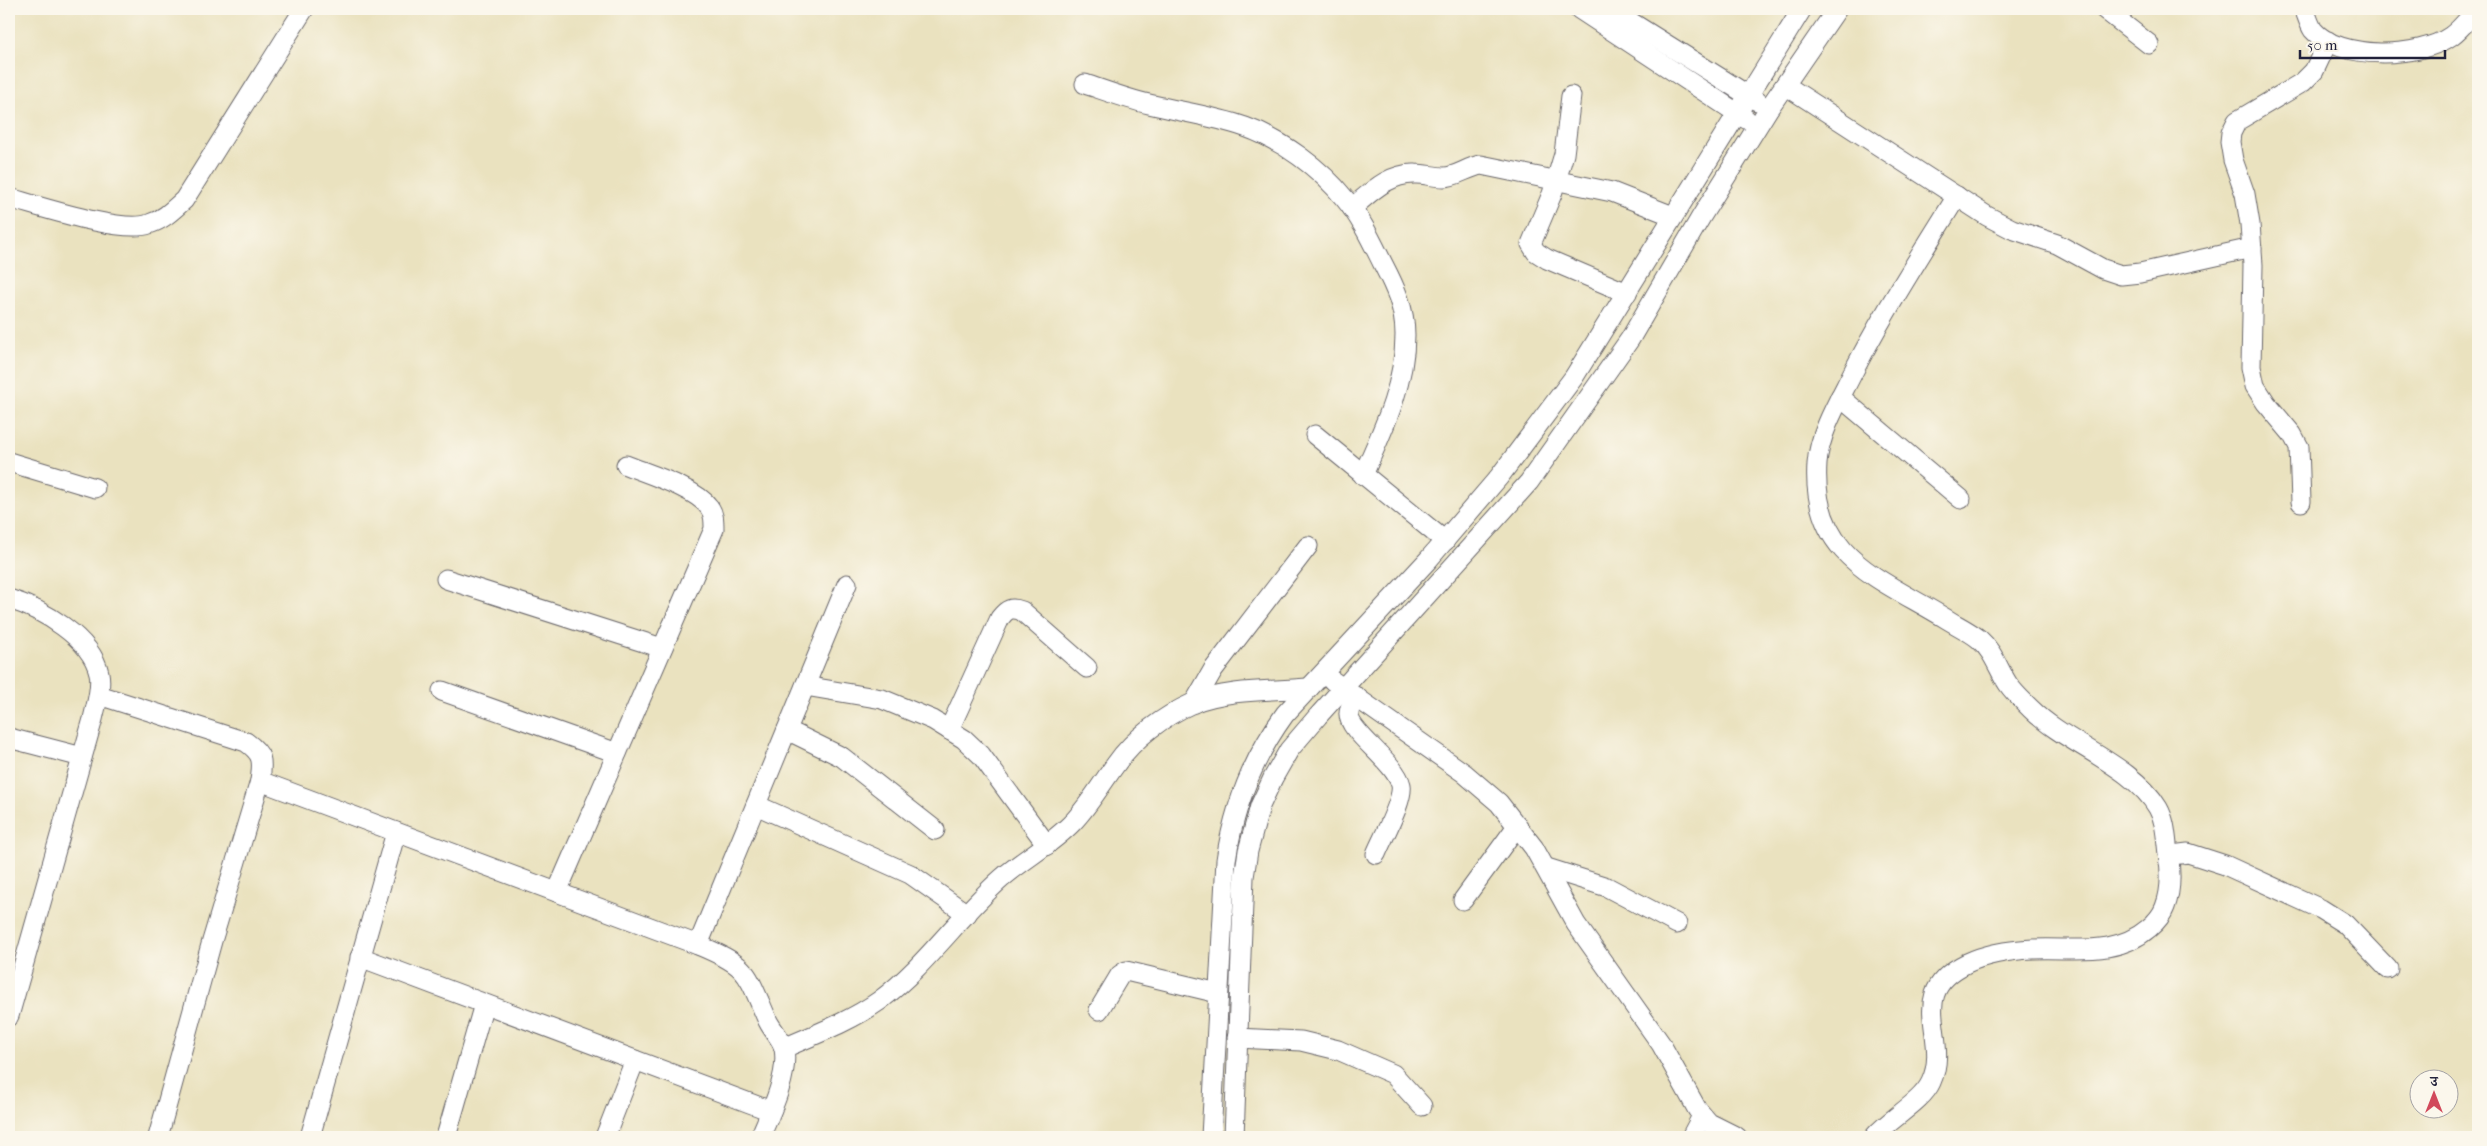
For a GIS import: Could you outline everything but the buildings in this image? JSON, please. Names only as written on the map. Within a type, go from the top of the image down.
[{"type":"street","points":[[9,198],[99,221],[131,226],[148,225],[164,218],[184,200],[304,9]]},
{"type":"street","points":[[1579,9],[1758,126]]},
{"type":"street","points":[[1610,9],[1769,108]]},
{"type":"street","points":[[1211,1137],[1226,860],[1230,830],[1240,796],[1267,738],[1321,674],[1445,541],[1500,478],[1558,399],[1627,292],[1802,9]]},
{"type":"street","points":[[1234,1137],[1244,877],[1253,826],[1263,799],[1289,750],[1351,692],[1529,482],[1630,339],[1701,217],[1769,108],[1838,9]]},
{"type":"street","points":[[2104,9],[2149,44]]},
{"type":"street","points":[[2304,9],[2313,30],[2328,41],[2349,49],[2380,54],[2425,48],[2450,36],[2477,9]]},
{"type":"street","points":[[2301,502],[2299,447],[2292,434],[2266,403],[2255,386],[2251,367],[2252,248],[2245,194],[2233,160],[2231,133],[2237,122],[2252,111],[2303,82],[2314,71],[2328,41]]},
{"type":"street","points":[[1085,84],[1128,99],[1218,119],[1253,130],[1299,157],[1327,180],[1352,208],[1398,293],[1404,311],[1405,336],[1399,386],[1391,410],[1363,475]]},
{"type":"street","points":[[1785,85],[1957,196],[2012,229],[2065,248],[2103,269],[2121,275],[2140,273],[2252,248]]},
{"type":"street","points":[[1572,96],[1564,154],[1557,182],[1534,235],[1532,244],[1536,252],[1627,292]]},
{"type":"street","points":[[1352,208],[1383,182],[1396,176],[1414,174],[1445,177],[1467,168],[1481,165],[1612,192],[1673,216]]},
{"type":"street","points":[[1874,1137],[1887,1122],[1920,1097],[1930,1085],[1936,1070],[1932,1016],[1934,999],[1940,984],[1949,973],[1972,961],[2012,952],[2087,950],[2121,945],[2138,937],[2155,923],[2165,909],[2170,888],[2170,862],[2165,826],[2158,807],[2143,791],[2122,771],[2066,736],[2034,712],[2008,685],[1996,659],[1980,640],[1860,567],[1840,550],[1822,517],[1817,492],[1817,461],[1827,426],[1840,397],[1886,312],[1957,196]]},
{"type":"street","points":[[1840,397],[1961,499]]},
{"type":"street","points":[[1315,435],[1445,541]]},
{"type":"street","points":[[9,462],[95,488]]},
{"type":"street","points":[[556,892],[714,529],[714,516],[708,506],[697,496],[626,465]]},
{"type":"street","points":[[1194,703],[1213,670],[1308,546]]},
{"type":"street","points":[[446,579],[662,648]]},
{"type":"street","points":[[698,945],[847,584]]},
{"type":"street","points":[[9,599],[29,605],[56,621],[87,648],[99,673],[99,695],[9,1016]]},
{"type":"street","points":[[948,730],[1000,618],[1006,610],[1014,608],[1022,611],[1087,668]]},
{"type":"street","points":[[1321,674],[1351,692],[1485,789],[1517,826],[1547,868],[1580,930],[1655,1035],[1702,1116],[1721,1130],[1737,1137]]},
{"type":"street","points":[[805,686],[882,699],[904,706],[964,739],[981,755],[1047,845]]},
{"type":"street","points":[[784,1048],[856,1015],[879,1000],[917,967],[1002,878],[1047,845],[1073,822],[1117,762],[1137,740],[1173,714],[1194,703],[1226,695],[1309,688]]},
{"type":"street","points":[[442,691],[617,753]]},
{"type":"street","points":[[1351,692],[1348,713],[1350,721],[1384,758],[1401,786],[1399,799],[1376,854]]},
{"type":"street","points":[[99,695],[246,742],[259,751],[262,765],[260,781],[212,941],[158,1137]]},
{"type":"street","points":[[787,730],[842,757],[935,830]]},
{"type":"street","points":[[9,738],[82,757]]},
{"type":"street","points":[[260,781],[698,945],[718,953],[744,969],[755,988],[767,1021],[784,1048],[782,1075],[771,1111],[760,1137]]},
{"type":"street","points":[[756,805],[910,874],[967,914]]},
{"type":"street","points":[[1463,900],[1517,826]]},
{"type":"street","points":[[310,1137],[396,832]]},
{"type":"street","points":[[2170,862],[2172,855],[2188,853],[2226,865],[2321,909],[2345,924],[2388,969]]},
{"type":"street","points":[[1547,868],[1607,887],[1677,924]]},
{"type":"street","points":[[360,957],[771,1111]]},
{"type":"street","points":[[1098,1010],[1120,975],[1126,971],[1218,993]]},
{"type":"street","points":[[446,1137],[484,1004]]},
{"type":"street","points":[[1237,1038],[1301,1042],[1338,1050],[1393,1074],[1422,1106]]},
{"type":"street","points":[[605,1137],[635,1060]]},
{"type":"street","points":[[1692,1137],[1702,1116]]}]
